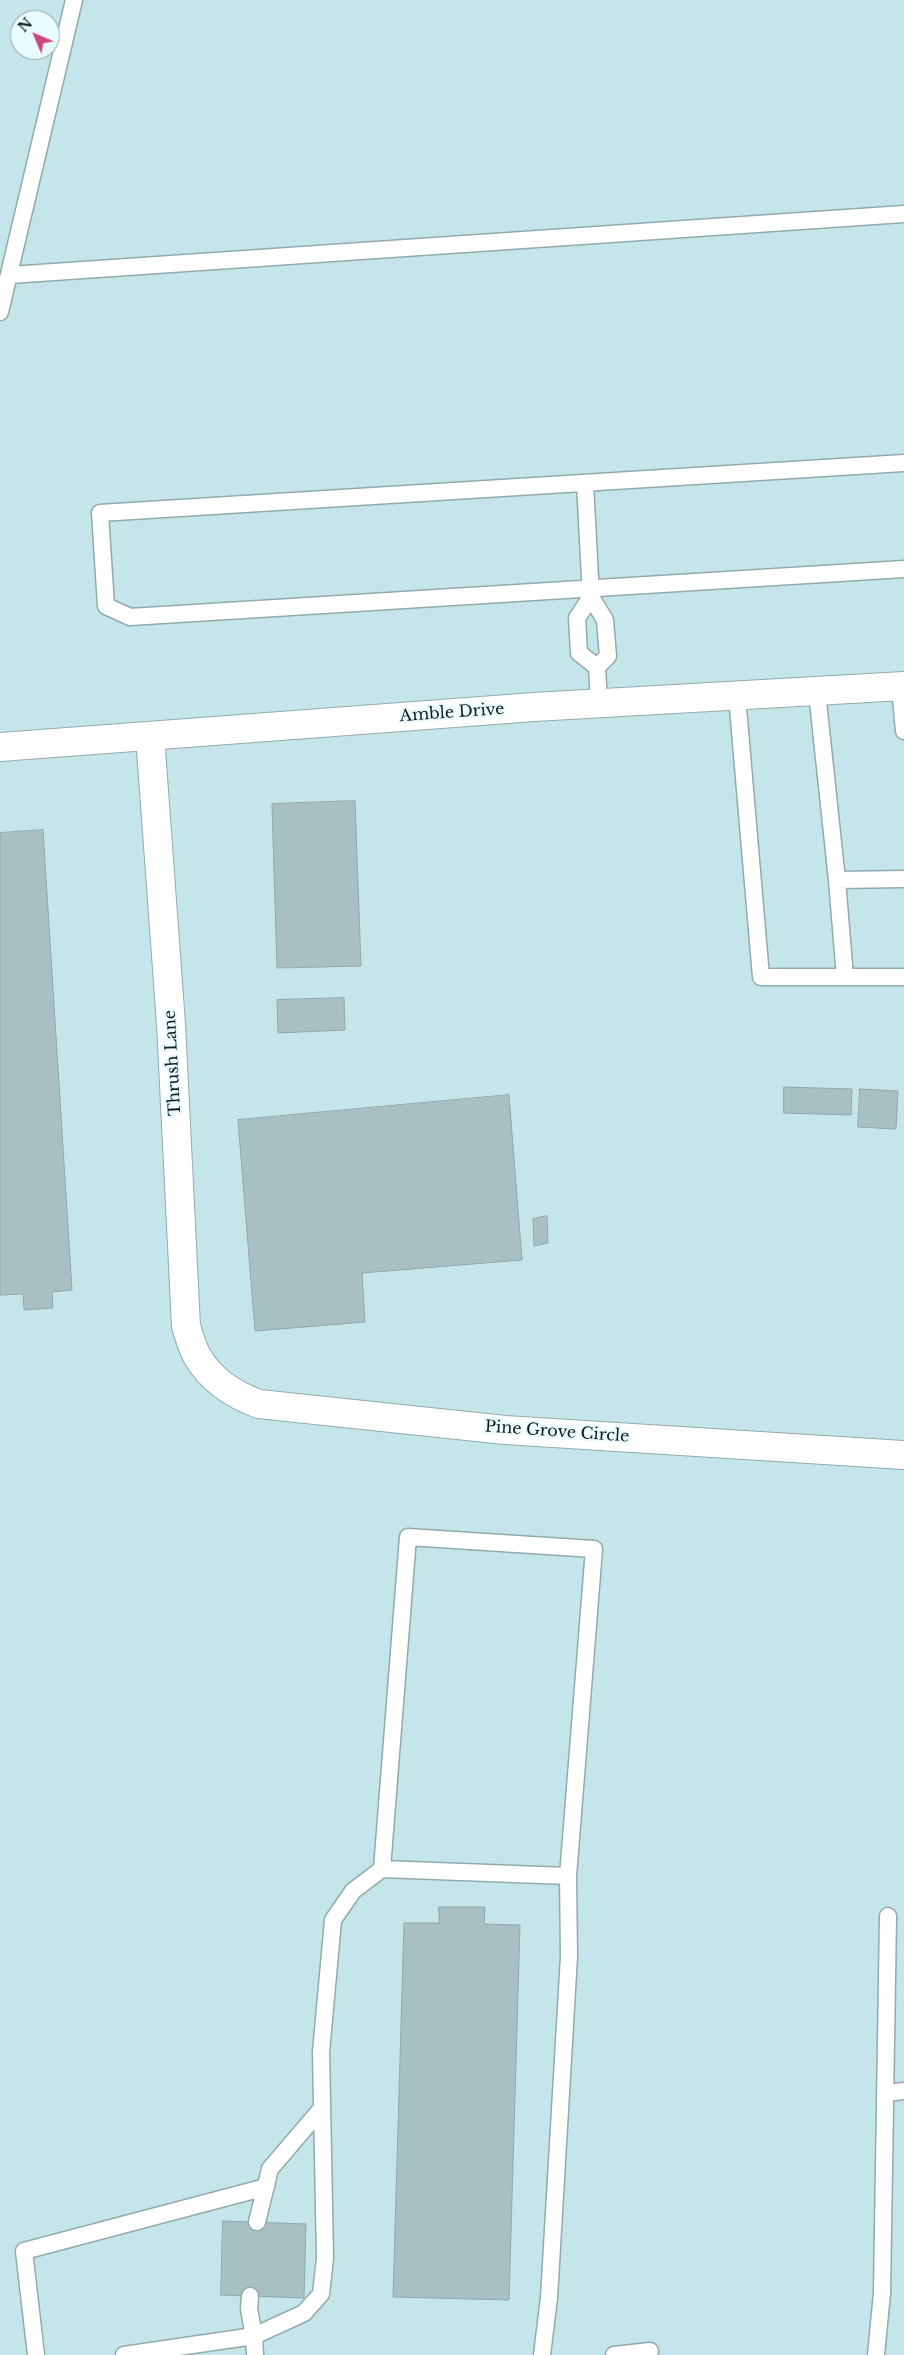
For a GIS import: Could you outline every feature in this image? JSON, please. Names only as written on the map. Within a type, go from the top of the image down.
[{"type":"street","name":"Amble Drive","points":[[0,747],[599,703],[902,687]]},
{"type":"street","name":"Thrush Lane","points":[[150,736],[171,1024],[186,1326],[197,1356],[217,1381]]},
{"type":"street","name":"Pine Grove Circle","points":[[217,1381],[244,1398],[259,1404],[505,1430],[904,1455]]},
{"type":"lane","points":[[0,312],[74,0]]},
{"type":"lane","points":[[10,275],[904,214]]},
{"type":"lane","points":[[904,463],[100,513],[106,606],[130,617],[591,593],[904,569]]},
{"type":"lane","points":[[585,483],[591,593],[605,620],[608,656],[597,667],[599,703]]},
{"type":"lane","points":[[591,593],[577,618],[579,654],[597,667]]},
{"type":"lane","points":[[902,687],[904,732]]},
{"type":"lane","points":[[817,692],[837,880],[845,978]]},
{"type":"lane","points":[[737,696],[760,977],[904,978]]},
{"type":"lane","points":[[837,880],[904,879]]},
{"type":"lane","points":[[382,1869],[408,1537],[594,1549],[568,1876],[569,1956],[549,2298],[542,2355]]},
{"type":"lane","points":[[124,2355],[254,2336],[304,2313],[321,2294],[325,2258],[321,2052],[333,1920],[354,1891],[382,1869],[568,1876]]},
{"type":"lane","points":[[876,2355],[882,2293],[888,1916]]},
{"type":"lane","points":[[886,2093],[904,2091]]},
{"type":"lane","points":[[257,2222],[270,2169],[322,2108]]},
{"type":"lane","points":[[36,2355],[24,2251],[266,2187]]},
{"type":"lane","points":[[250,2296],[249,2309],[255,2355]]},
{"type":"lane","points":[[614,2355],[650,2351]]},
{"type":"shaded area","points":[[0,0],[904,0],[904,2355],[0,2355]]},
{"type":"building","points":[[355,801],[361,966],[277,968],[272,804]]},
{"type":"building","points":[[43,830],[72,1290],[52,1292],[53,1308],[24,1310],[23,1294],[0,1295],[0,833]]},
{"type":"building","points":[[344,998],[345,1030],[278,1033],[277,1000]]},
{"type":"building","points":[[784,1087],[852,1089],[851,1115],[784,1113]]},
{"type":"building","points":[[860,1089],[898,1091],[896,1129],[858,1127]]},
{"type":"building","points":[[509,1095],[522,1260],[362,1273],[365,1322],[255,1331],[238,1120]]},
{"type":"building","points":[[547,1216],[548,1243],[534,1246],[533,1219]]},
{"type":"building","points":[[439,1907],[485,1907],[484,1924],[520,1925],[509,2300],[393,2297],[404,1923],[439,1923]]},
{"type":"building","points":[[223,2221],[306,2224],[304,2298],[221,2295]]}]
